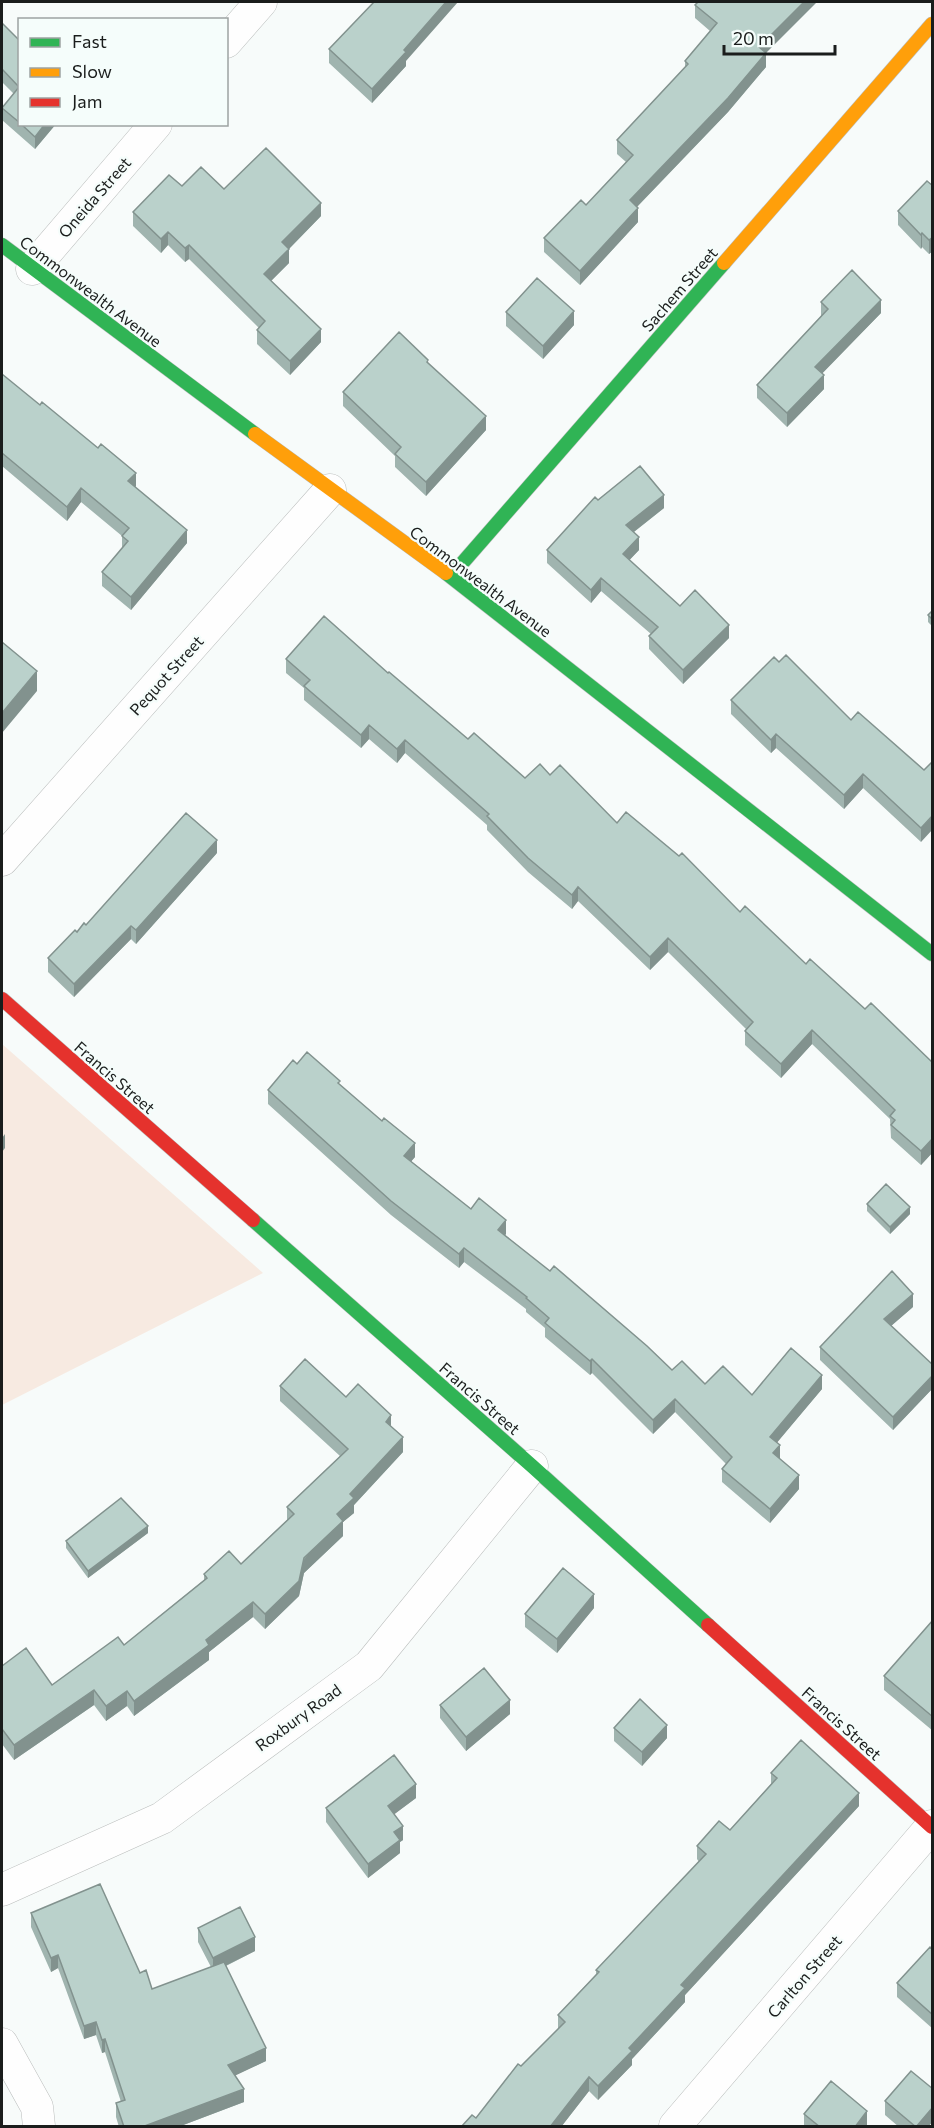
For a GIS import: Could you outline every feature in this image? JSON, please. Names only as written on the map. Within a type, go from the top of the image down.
[{"type":"street","points":[[228,40],[261,2]]},
{"type":"street","name":"Sachem Street","points":[[451,576],[933,24]]},
{"type":"street","name":"Oneida Street","points":[[32,268],[154,126]]},
{"type":"street","name":"Commonwealth Avenue","points":[[2,245],[330,490],[451,576],[929,945]]},
{"type":"street","name":"Pequot Street","points":[[2,860],[330,490]]},
{"type":"street","name":"Francis Street","points":[[2,999],[532,1466],[932,1827]]},
{"type":"street","name":"Roxbury Road","points":[[2,1890],[162,1818],[369,1666],[532,1466]]},
{"type":"street","name":"Carlton Street","points":[[675,2127],[932,1827]]},
{"type":"street","points":[[2,2044],[38,2107],[39,2127]]},
{"type":"shaded area","points":[[2,1044],[263,1273],[2,1405]]},
{"type":"building","points":[[374,2],[446,2],[404,50],[406,52],[372,89],[329,49]]},
{"type":"building","points":[[698,2],[804,2],[759,47],[766,53],[728,98],[630,200],[638,208],[580,271],[544,238],[581,200],[586,205],[633,155],[617,140],[688,64],[685,61],[717,23],[695,5]]},
{"type":"building","points":[[2,23],[18,39],[18,86],[2,69]]},
{"type":"building","points":[[18,88],[18,121],[2,108]]},
{"type":"building","points":[[23,126],[43,126],[35,137]]},
{"type":"building","points":[[266,148],[321,203],[282,242],[289,249],[264,274],[321,329],[290,361],[257,330],[265,321],[189,245],[185,248],[168,232],[161,239],[133,212],[169,175],[182,186],[201,167],[224,189]]},
{"type":"building","points":[[927,181],[933,186],[933,237],[929,240],[922,233],[921,235],[898,211]]},
{"type":"building","points":[[852,270],[881,300],[815,367],[824,375],[787,413],[757,385],[828,309],[821,302]]},
{"type":"building","points":[[537,278],[574,311],[543,346],[506,312]]},
{"type":"building","points":[[399,332],[428,360],[427,362],[486,416],[426,482],[395,454],[401,447],[343,392]]},
{"type":"building","points":[[2,374],[40,405],[42,402],[98,448],[101,444],[136,473],[128,481],[187,530],[131,597],[102,572],[128,541],[122,536],[129,528],[81,488],[67,507],[2,453]]},
{"type":"building","points":[[640,466],[664,495],[626,525],[639,537],[623,554],[680,606],[695,590],[729,625],[683,670],[649,636],[658,627],[601,578],[591,590],[547,550],[595,497],[598,500]]},
{"type":"building","points":[[933,610],[933,620],[928,615]]},
{"type":"building","points":[[324,616],[468,739],[474,733],[525,778],[540,764],[550,775],[560,765],[617,823],[626,812],[679,856],[682,853],[740,912],[745,906],[806,964],[810,959],[865,1009],[871,1003],[933,1063],[933,1138],[921,1151],[891,1125],[895,1120],[890,1116],[895,1110],[812,1030],[781,1064],[745,1031],[753,1022],[668,938],[650,957],[578,887],[572,895],[528,858],[487,816],[489,814],[405,740],[397,749],[369,725],[361,735],[304,686],[310,680],[286,659]]},
{"type":"building","points":[[2,642],[37,671],[2,713]]},
{"type":"building","points":[[786,655],[851,720],[858,712],[924,770],[933,761],[933,815],[921,828],[863,774],[844,795],[776,734],[771,740],[731,700],[774,657],[779,662]]},
{"type":"building","points":[[186,813],[217,840],[136,930],[131,926],[74,984],[48,958],[75,930],[77,932],[84,923],[86,925]]},
{"type":"building","points":[[307,1052],[340,1081],[338,1083],[382,1121],[384,1118],[415,1143],[404,1156],[471,1209],[479,1198],[506,1220],[498,1230],[550,1271],[554,1266],[672,1370],[682,1361],[705,1384],[723,1366],[752,1395],[791,1348],[822,1375],[770,1437],[780,1445],[773,1453],[799,1475],[770,1509],[722,1469],[732,1457],[675,1399],[653,1420],[592,1359],[590,1361],[545,1323],[549,1318],[527,1297],[464,1248],[459,1254],[391,1201],[268,1090],[293,1060],[297,1064]]},
{"type":"building","points":[[886,1184],[910,1207],[890,1227],[867,1204]]},
{"type":"building","points":[[892,1271],[913,1294],[884,1319],[933,1365],[933,1375],[893,1417],[820,1347]]},
{"type":"building","points":[[305,1359],[346,1397],[358,1384],[391,1415],[386,1422],[403,1437],[350,1494],[354,1498],[337,1514],[343,1521],[304,1558],[299,1581],[265,1614],[253,1602],[206,1640],[209,1645],[134,1701],[127,1691],[106,1706],[94,1690],[14,1745],[2,1729],[2,1666],[26,1648],[52,1685],[118,1637],[124,1645],[207,1578],[204,1574],[229,1551],[241,1564],[294,1514],[287,1507],[348,1449],[280,1386]]},
{"type":"building","points":[[121,1498],[148,1526],[88,1571],[66,1541]]},
{"type":"building","points":[[563,1568],[594,1594],[557,1639],[525,1614]]},
{"type":"building","points":[[933,1620],[933,1717],[884,1676]]},
{"type":"building","points":[[484,1668],[510,1700],[466,1737],[440,1705]]},
{"type":"building","points":[[640,1699],[667,1725],[642,1752],[614,1728]]},
{"type":"building","points":[[801,1740],[859,1793],[681,1985],[685,1988],[629,2048],[632,2051],[598,2086],[589,2077],[550,2127],[461,2127],[472,2115],[476,2118],[518,2064],[521,2066],[565,2022],[558,2015],[599,1972],[596,1970],[706,1854],[697,1846],[719,1821],[730,1830],[777,1778],[771,1773]]},
{"type":"building","points":[[394,1755],[416,1784],[388,1806],[403,1826],[394,1832],[400,1840],[368,1864],[326,1808]]},
{"type":"building","points":[[100,1884],[140,1973],[146,1970],[152,1989],[224,1962],[266,2048],[228,2065],[244,2089],[142,2127],[124,2127],[116,2103],[125,2100],[105,2039],[102,2040],[96,2022],[84,2026],[58,1955],[51,1958],[31,1913]]},
{"type":"building","points":[[240,1907],[255,1937],[213,1958],[198,1928]]},
{"type":"building","points":[[930,1947],[933,1950],[933,2015],[897,1983]]},
{"type":"building","points":[[911,2071],[933,2089],[933,2107],[916,2127],[885,2101]]},
{"type":"building","points":[[831,2081],[867,2111],[855,2127],[820,2127],[804,2114]]},
{"type":"traffic: fast","points":[[2,245],[255,434]]},
{"type":"traffic: fast","points":[[451,576],[724,263]]},
{"type":"traffic: fast","points":[[446,573],[932,954]]},
{"type":"traffic: fast","points":[[253,1220],[708,1625]]},
{"type":"traffic: slow","points":[[724,263],[932,24]]},
{"type":"traffic: slow","points":[[255,434],[446,573]]},
{"type":"traffic: jam","points":[[2,999],[253,1220]]},
{"type":"traffic: jam","points":[[708,1625],[932,1827]]}]
